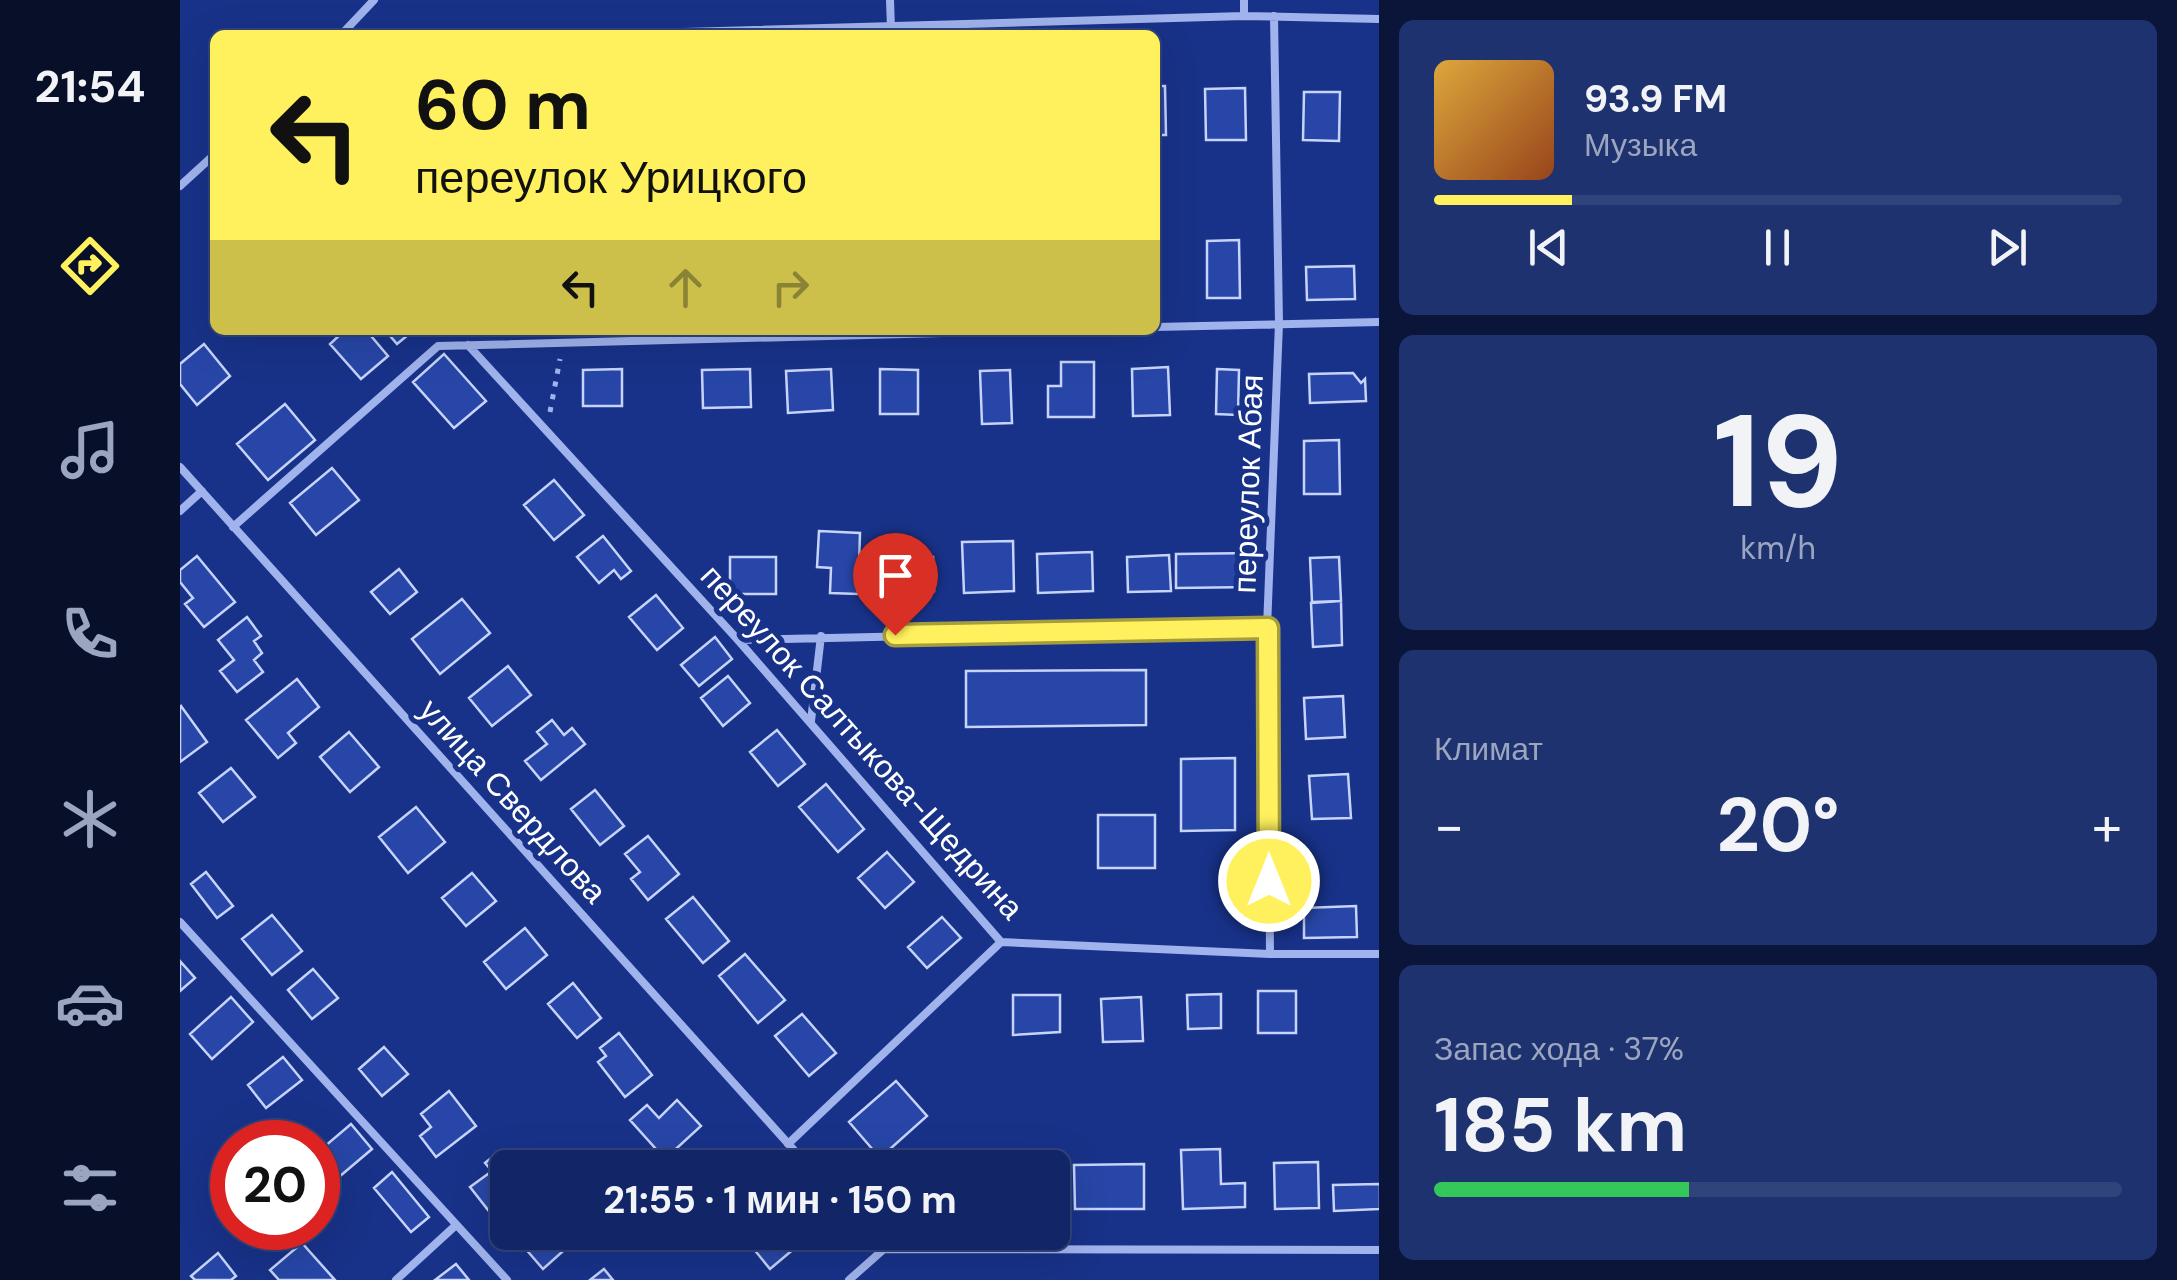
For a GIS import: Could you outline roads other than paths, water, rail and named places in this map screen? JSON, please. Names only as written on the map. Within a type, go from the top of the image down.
[{"type":"lane","points":[[346,30],[374,0]]},
{"type":"lane","points":[[890,0],[891,28]]},
{"type":"lane","points":[[1244,0],[1244,16]]},
{"type":"lane","points":[[801,30],[1244,16],[1379,19]]},
{"type":"lane","name":"переулок Абая","points":[[1270,954],[1268,628],[1279,323],[1274,16]]},
{"type":"lane","points":[[180,186],[210,159]]},
{"type":"lane","points":[[1160,327],[1379,322]]},
{"type":"lane","points":[[233,527],[438,346],[903,335]]},
{"type":"lane","name":"переулок Салтыкова-Щедрина","points":[[468,346],[738,640],[1001,942],[1270,954],[1379,954]]},
{"type":"lane","name":"улица Свердлова","points":[[180,467],[794,1150]]},
{"type":"lane","points":[[180,511],[202,491]]},
{"type":"lane","points":[[738,640],[1268,628]]},
{"type":"lane","points":[[810,722],[821,636]]},
{"type":"lane","points":[[180,922],[507,1280]]},
{"type":"lane","points":[[788,1144],[1001,942]]},
{"type":"lane","points":[[396,1280],[455,1226]]},
{"type":"lane","points":[[1070,1249],[1379,1250]]},
{"type":"lane","points":[[848,1280],[883,1250]]}]
